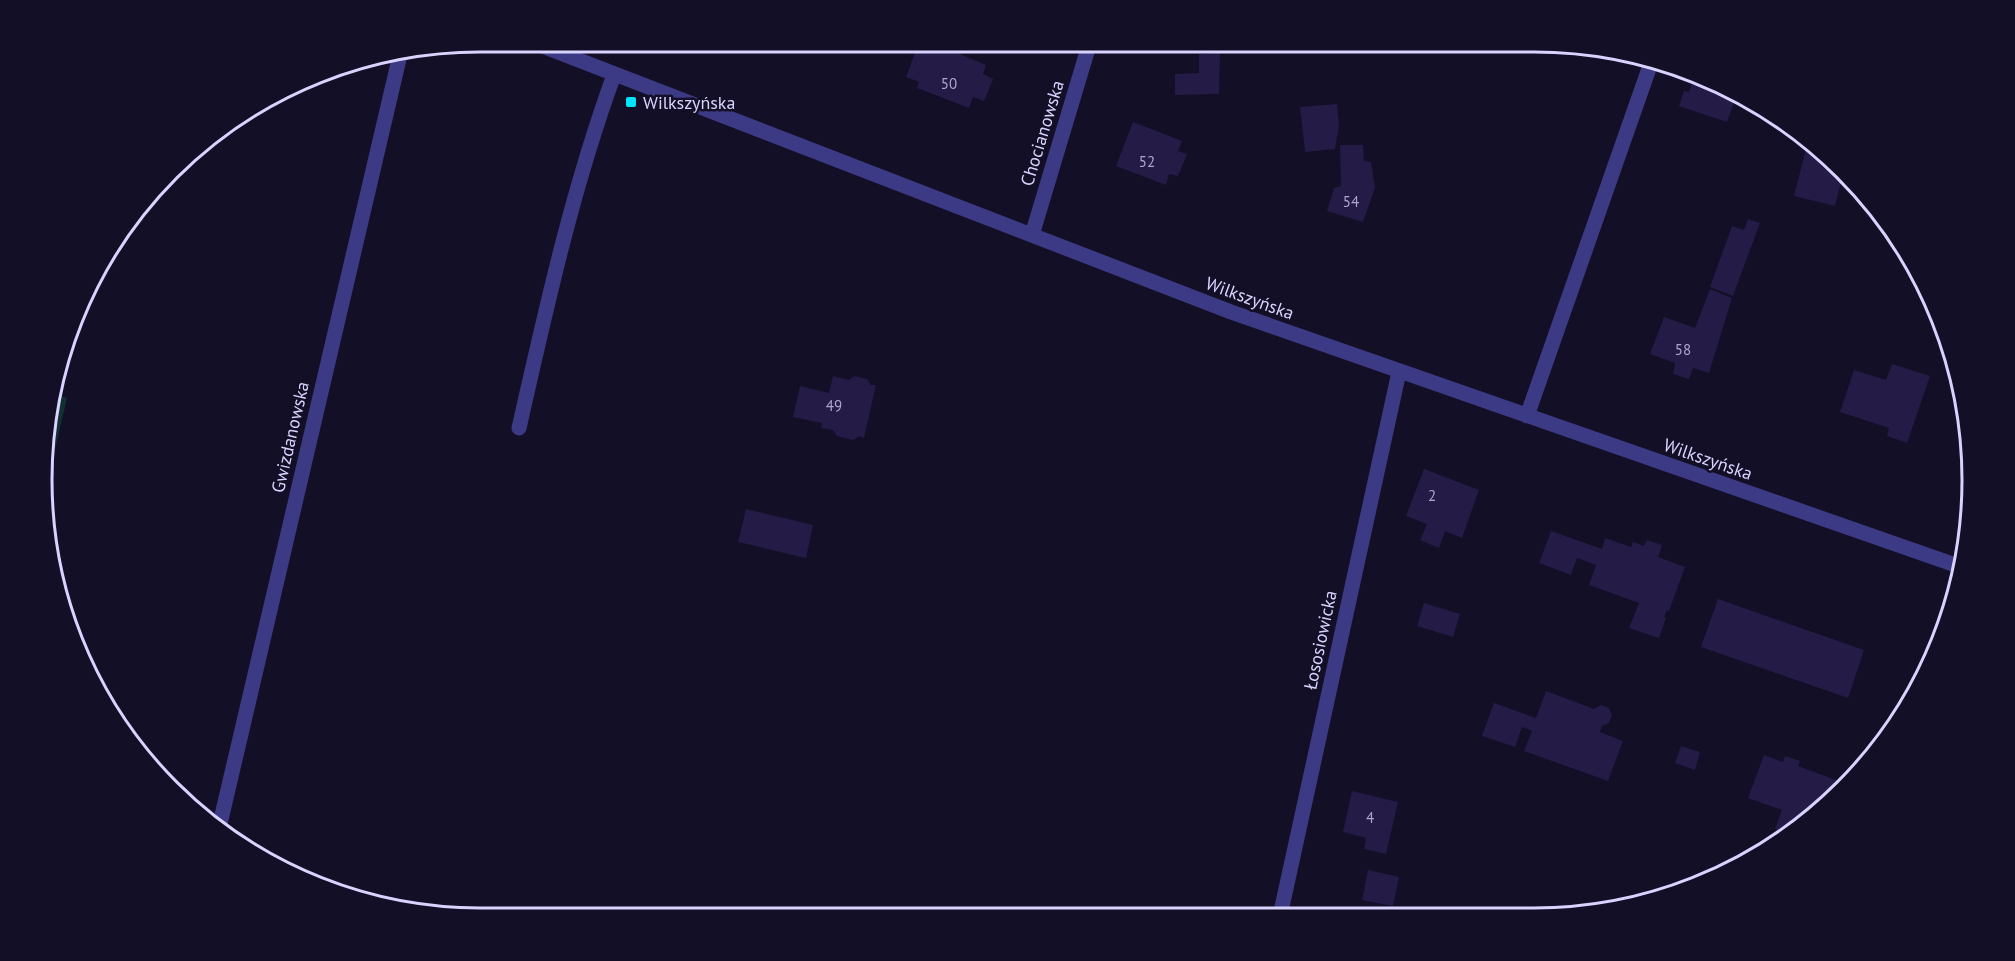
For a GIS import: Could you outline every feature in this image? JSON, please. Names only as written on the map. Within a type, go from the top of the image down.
[{"type":"street","name":"Wilkszyńska","points":[[557,52],[1231,312],[1954,564]]},
{"type":"street","name":"Chocianowska","points":[[1032,235],[1087,52]]},
{"type":"street","name":"Gwizdanowska","points":[[221,821],[399,61]]},
{"type":"street","points":[[1527,416],[1649,68]]},
{"type":"street","points":[[519,428],[584,160],[614,75]]},
{"type":"street","name":"Łososiowicka","points":[[1282,908],[1399,372]]},
{"type":"green space","points":[[61,396],[67,398],[53,459]]},
{"type":"building","points":[[915,52],[955,52],[986,65],[983,74],[993,79],[984,101],[973,97],[969,108],[917,88],[919,82],[906,77]]},
{"type":"building","points":[[1220,53],[1219,94],[1175,95],[1175,74],[1199,73],[1199,54]]},
{"type":"building","points":[[1692,83],[1734,102],[1727,122],[1679,106],[1684,91],[1689,92]]},
{"type":"building","points":[[1337,104],[1339,126],[1335,149],[1305,152],[1300,107]]},
{"type":"building","points":[[1133,122],[1182,141],[1178,151],[1187,154],[1178,176],[1169,174],[1166,185],[1116,166]]},
{"type":"building","points":[[1340,145],[1363,145],[1364,161],[1371,162],[1375,188],[1363,222],[1327,211],[1334,188],[1341,186]]},
{"type":"building","points":[[1806,150],[1841,182],[1835,206],[1794,196]]},
{"type":"building","points":[[1748,219],[1760,223],[1733,296],[1710,287],[1732,226],[1744,230]]},
{"type":"building","points":[[1710,289],[1732,298],[1709,373],[1693,368],[1689,379],[1673,374],[1675,363],[1650,354],[1664,317],[1695,328]]},
{"type":"building","points":[[1892,364],[1930,376],[1907,443],[1887,436],[1889,428],[1840,412],[1854,370],[1886,380]]},
{"type":"building","points":[[833,376],[849,380],[854,376],[867,379],[871,385],[876,385],[864,438],[859,436],[853,440],[837,436],[833,430],[821,428],[822,423],[793,417],[800,386],[829,393]]},
{"type":"building","points":[[1424,469],[1479,490],[1462,538],[1445,531],[1439,548],[1420,540],[1427,524],[1406,516]]},
{"type":"building","points":[[746,509],[813,525],[806,558],[738,542]]},
{"type":"building","points":[[1551,531],[1602,549],[1605,538],[1631,547],[1633,542],[1644,546],[1647,540],[1662,545],[1658,557],[1685,567],[1669,611],[1667,610],[1664,617],[1666,618],[1659,638],[1629,628],[1639,603],[1589,585],[1596,565],[1577,558],[1571,575],[1539,563]]},
{"type":"building","points":[[1718,599],[1864,650],[1848,698],[1701,647]]},
{"type":"building","points":[[1424,603],[1460,614],[1453,637],[1417,626]]},
{"type":"building","points":[[1546,691],[1594,709],[1601,705],[1609,708],[1612,715],[1609,723],[1602,726],[1600,732],[1623,741],[1608,781],[1524,751],[1532,731],[1522,727],[1515,747],[1482,736],[1494,703],[1536,718]]},
{"type":"building","points":[[1681,746],[1700,752],[1695,770],[1675,763]]},
{"type":"building","points":[[1764,755],[1783,762],[1785,756],[1800,761],[1798,766],[1839,781],[1817,802],[1779,831],[1775,829],[1782,810],[1748,798]]},
{"type":"building","points":[[1352,791],[1398,802],[1386,854],[1364,849],[1366,838],[1343,832]]},
{"type":"building","points":[[1368,870],[1399,877],[1393,906],[1362,900]]},
{"type":"place","name":"Wilkszyńska","points":[[631,102]]}]
